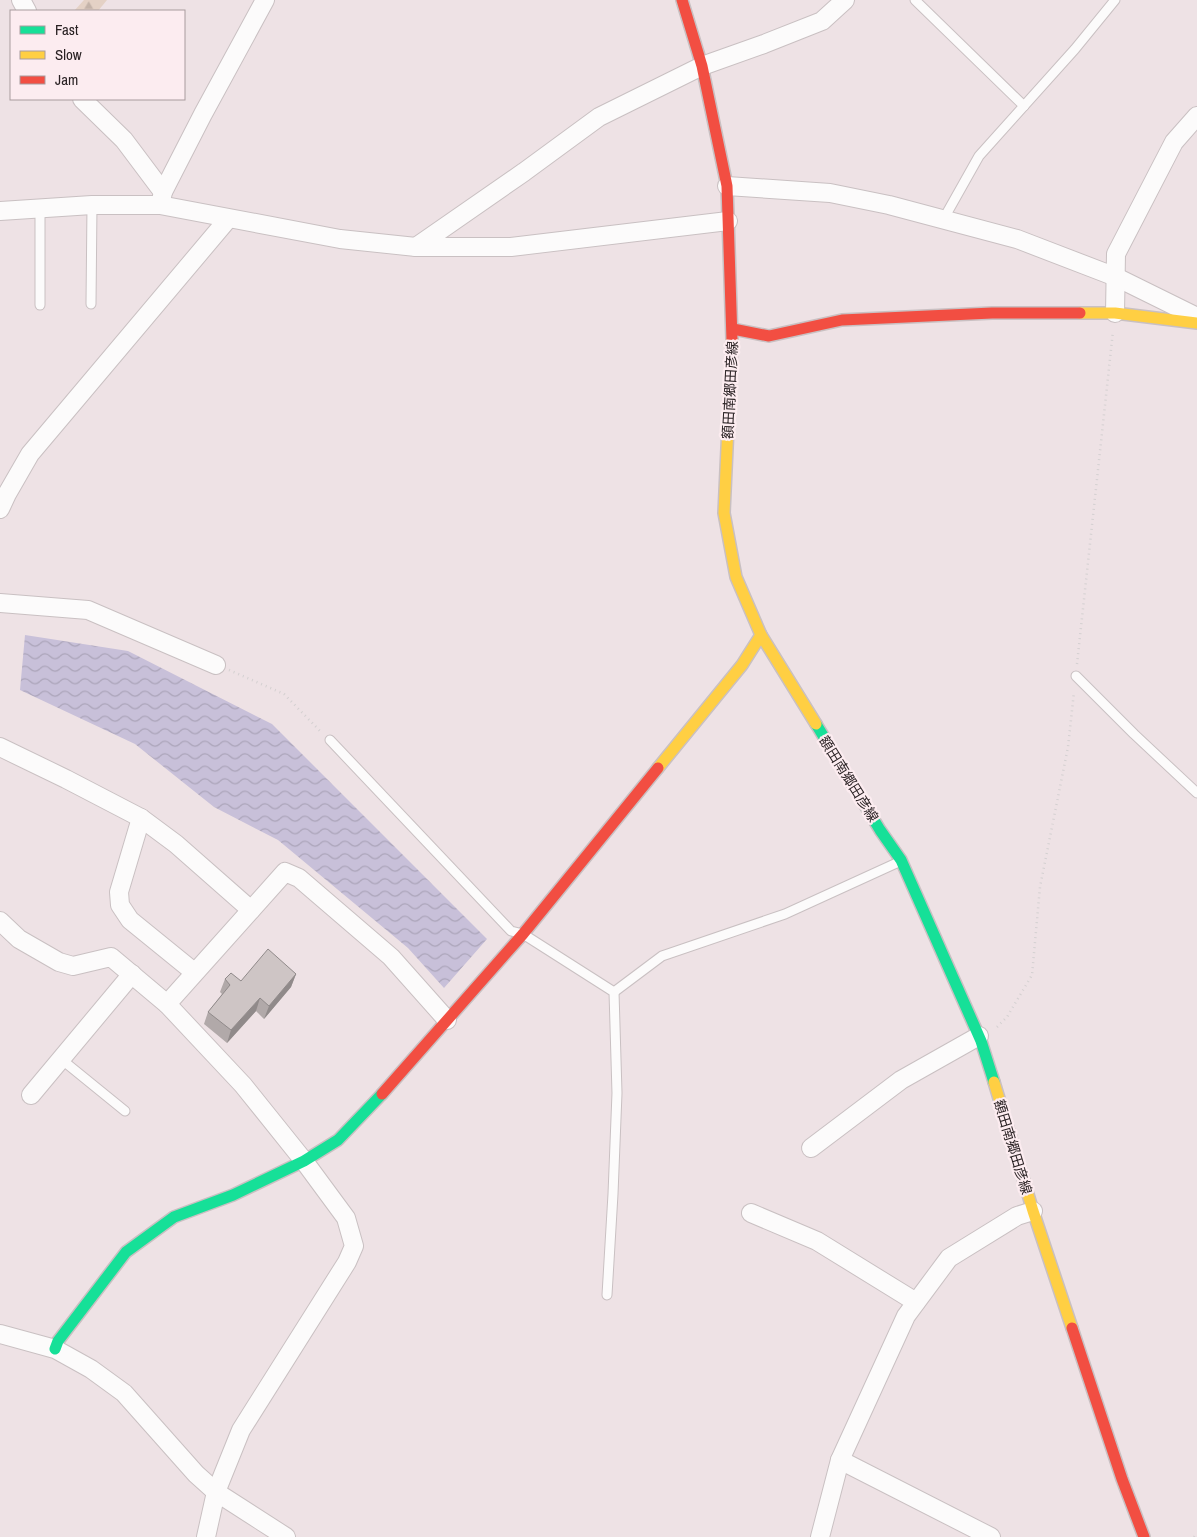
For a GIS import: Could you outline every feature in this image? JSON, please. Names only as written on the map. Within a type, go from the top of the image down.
[{"type":"main road","name":"額田南郷田彦線","points":[[682,0],[702,66],[727,186],[733,329],[724,512],[736,577],[761,635],[880,830],[902,860],[979,1036],[1033,1211],[1122,1479],[1144,1537]]},
{"type":"main road","points":[[733,329],[769,336],[842,320],[992,312],[1115,313],[1197,323]]},
{"type":"main road","points":[[55,1349],[58,1341],[126,1252],[174,1217],[233,1195],[304,1161],[338,1140],[367,1110],[523,934],[742,665],[761,635]]},
{"type":"street","points":[[162,199],[265,0]]},
{"type":"street","points":[[416,247],[599,117],[702,66],[764,44],[822,20],[845,0]]},
{"type":"street","points":[[83,100],[124,140],[162,199]]},
{"type":"street","points":[[1115,313],[1116,254],[1174,142],[1197,116]]},
{"type":"street","points":[[727,186],[830,193],[889,205],[1017,238],[1116,277],[1197,317]]},
{"type":"street","points":[[0,211],[162,199],[228,219],[340,239],[416,247],[511,247],[728,221]]},
{"type":"street","points":[[0,509],[30,454],[228,219]]},
{"type":"street","points":[[0,603],[88,610],[216,665]]},
{"type":"street","points":[[0,747],[141,818],[176,844],[251,910]]},
{"type":"street","points":[[141,818],[119,892],[120,905],[130,920],[194,972]]},
{"type":"street","points":[[167,1004],[285,872],[299,878],[391,957],[447,1020]]},
{"type":"street","points":[[0,921],[18,939],[59,962],[73,966],[111,957],[167,1004],[243,1085],[304,1161],[346,1218],[354,1246],[347,1262],[241,1430],[216,1492],[206,1537]]},
{"type":"street","points":[[31,1095],[132,974]]},
{"type":"street","points":[[811,1148],[901,1080],[979,1036]]},
{"type":"street","points":[[820,1537],[840,1460],[906,1316],[949,1258],[1017,1216],[1033,1211]]},
{"type":"street","points":[[751,1213],[817,1241],[916,1302]]},
{"type":"street","points":[[0,1334],[55,1349],[91,1369],[124,1393],[196,1474],[216,1492],[286,1537]]},
{"type":"street","points":[[840,1460],[990,1537]]},
{"type":"lane","points":[[915,0],[1024,106]]},
{"type":"lane","points":[[943,220],[979,156],[1075,49],[1115,0]]},
{"type":"lane","points":[[91,304],[92,205]]},
{"type":"lane","points":[[40,209],[40,304]]},
{"type":"lane","points":[[1076,676],[1197,793]]},
{"type":"lane","points":[[330,740],[511,930],[523,934],[614,992]]},
{"type":"lane","points":[[614,992],[662,956],[785,914],[902,860]]},
{"type":"lane","points":[[607,1295],[617,1093],[614,992]]},
{"type":"lane","points":[[61,1059],[125,1111]]},
{"type":"path","points":[[216,665],[284,694],[330,740]]},
{"type":"path","points":[[1194,1537],[1197,1534]]},
{"type":"green space","points":[[84,0],[107,0],[99,10],[75,10]]},
{"type":"water","points":[[25,635],[128,651],[272,724],[487,939],[444,988],[408,948],[278,840],[214,807],[135,744],[20,690]]},
{"type":"building","points":[[268,949],[296,974],[269,1006],[260,998],[231,1030],[208,1012],[230,985],[225,979],[231,973],[241,981]]},
{"type":"traffic: fast","points":[[816,724],[880,830],[901,860],[981,1041],[994,1082]]},
{"type":"traffic: fast","points":[[55,1349],[58,1341],[126,1252],[174,1217],[233,1195],[304,1161],[338,1140],[382,1094]]},
{"type":"traffic: slow","points":[[1080,313],[1115,313],[1197,323]]},
{"type":"traffic: slow","points":[[732,340],[724,513],[736,577],[761,635],[816,724]]},
{"type":"traffic: slow","points":[[658,768],[742,665],[761,635]]},
{"type":"traffic: slow","points":[[994,1082],[1033,1211],[1072,1328]]},
{"type":"traffic: jam","points":[[682,0],[702,66],[727,186],[732,340]]},
{"type":"traffic: jam","points":[[733,329],[769,336],[842,320],[992,313],[1080,313]]},
{"type":"traffic: jam","points":[[382,1094],[523,934],[658,768]]},
{"type":"traffic: jam","points":[[1072,1328],[1122,1479],[1144,1537]]}]
